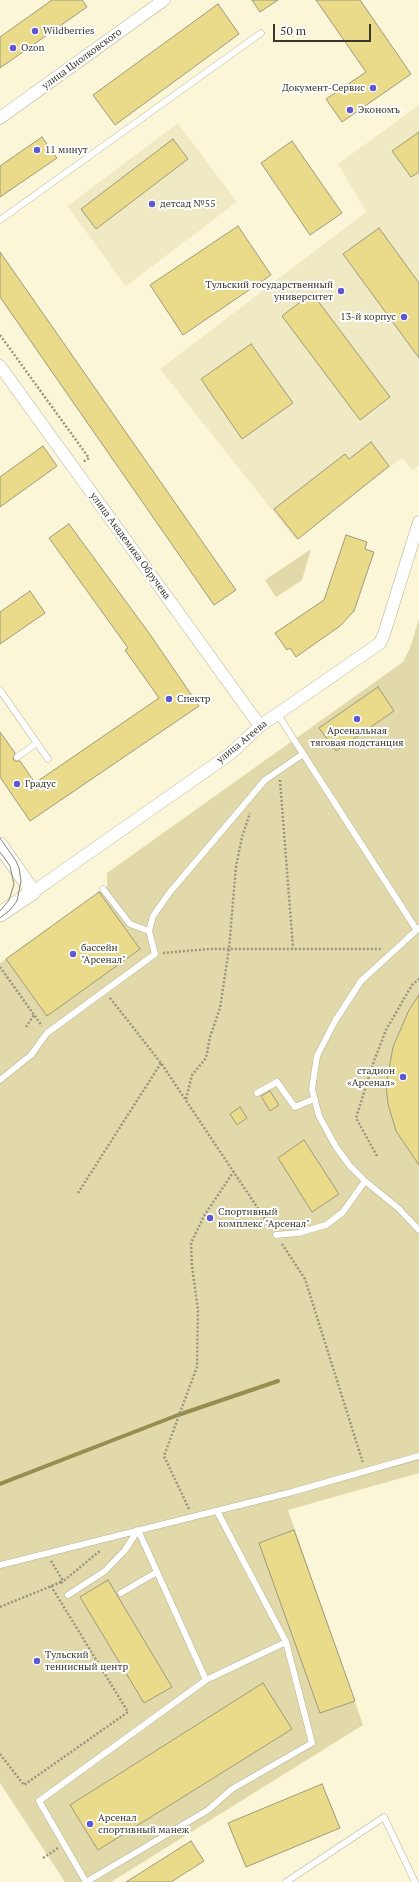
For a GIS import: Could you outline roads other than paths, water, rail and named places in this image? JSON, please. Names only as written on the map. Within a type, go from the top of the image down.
[{"type":"street","name":"улица Циолковского","points":[[0,118],[164,0]]},
{"type":"street","name":"улица Академика Обручева","points":[[0,366],[260,726]]},
{"type":"street","name":"улица Агеева","points":[[0,914],[230,754],[260,726],[380,643],[419,522]]},
{"type":"street","points":[[0,845],[33,892]]},
{"type":"lane","points":[[0,220],[262,33]]},
{"type":"lane","points":[[0,690],[48,759]]},
{"type":"lane","points":[[278,715],[417,929],[361,981],[335,1021],[317,1056],[312,1089],[319,1116],[336,1147],[365,1181],[398,1208],[419,1230]]},
{"type":"lane","points":[[17,757],[36,743]]},
{"type":"lane","points":[[0,1080],[31,1055],[47,1033],[155,954],[149,931],[153,916],[170,892],[265,780],[302,754]]},
{"type":"lane","points":[[104,889],[130,924],[149,931]]},
{"type":"lane","points":[[257,1093],[277,1082],[295,1107],[314,1099]]},
{"type":"lane","points":[[276,1235],[298,1232],[326,1225],[343,1212],[365,1181]]},
{"type":"lane","points":[[0,1566],[217,1511],[419,1456]]},
{"type":"lane","points":[[217,1511],[286,1642],[312,1743],[232,1789],[208,1810],[86,1882],[39,1801],[206,1680],[286,1642]]},
{"type":"lane","points":[[138,1530],[206,1680]]},
{"type":"lane","points":[[68,1595],[105,1571],[125,1550],[138,1530]]},
{"type":"lane","points":[[121,1593],[157,1572]]},
{"type":"lane","points":[[286,1882],[384,1817],[415,1882]]},
{"type":"waterway","points":[[0,1484],[178,1415],[278,1381]]},
{"type":"tram line","points":[[0,838],[16,861],[19,868],[21,881],[17,901],[10,910],[0,918]]},
{"type":"tram line","points":[[0,852],[10,866],[14,884],[9,900],[0,911]]},
{"type":"place","name":"Wildberries","points":[[35,31]]},
{"type":"place","name":"Ozon","points":[[13,48]]},
{"type":"place","name":"Документ-Сервис","points":[[373,88]]},
{"type":"place","name":"Экономъ","points":[[350,110]]},
{"type":"place","name":"11 минут","points":[[37,150]]},
{"type":"place","name":"детсад №55","points":[[152,204]]},
{"type":"place","name":"Тульский государственный университет","points":[[341,291]]},
{"type":"place","name":"13-й корпус","points":[[404,317]]},
{"type":"place","name":"Спектр","points":[[169,699]]},
{"type":"place","name":"Арсенальная тяговая подстанция","points":[[357,719]]},
{"type":"place","name":"Градус","points":[[17,784]]},
{"type":"place","name":"бассейн \"Арсенал\"","points":[[73,954]]},
{"type":"place","name":"стадион «Арсенал»","points":[[403,1077]]},
{"type":"place","name":"Спортивный комплекс \"Арсенал\"","points":[[210,1218]]},
{"type":"place","name":"Тульский теннисный центр","points":[[37,1661]]},
{"type":"place","name":"Арсенал спортивный манеж","points":[[90,1824]]}]
